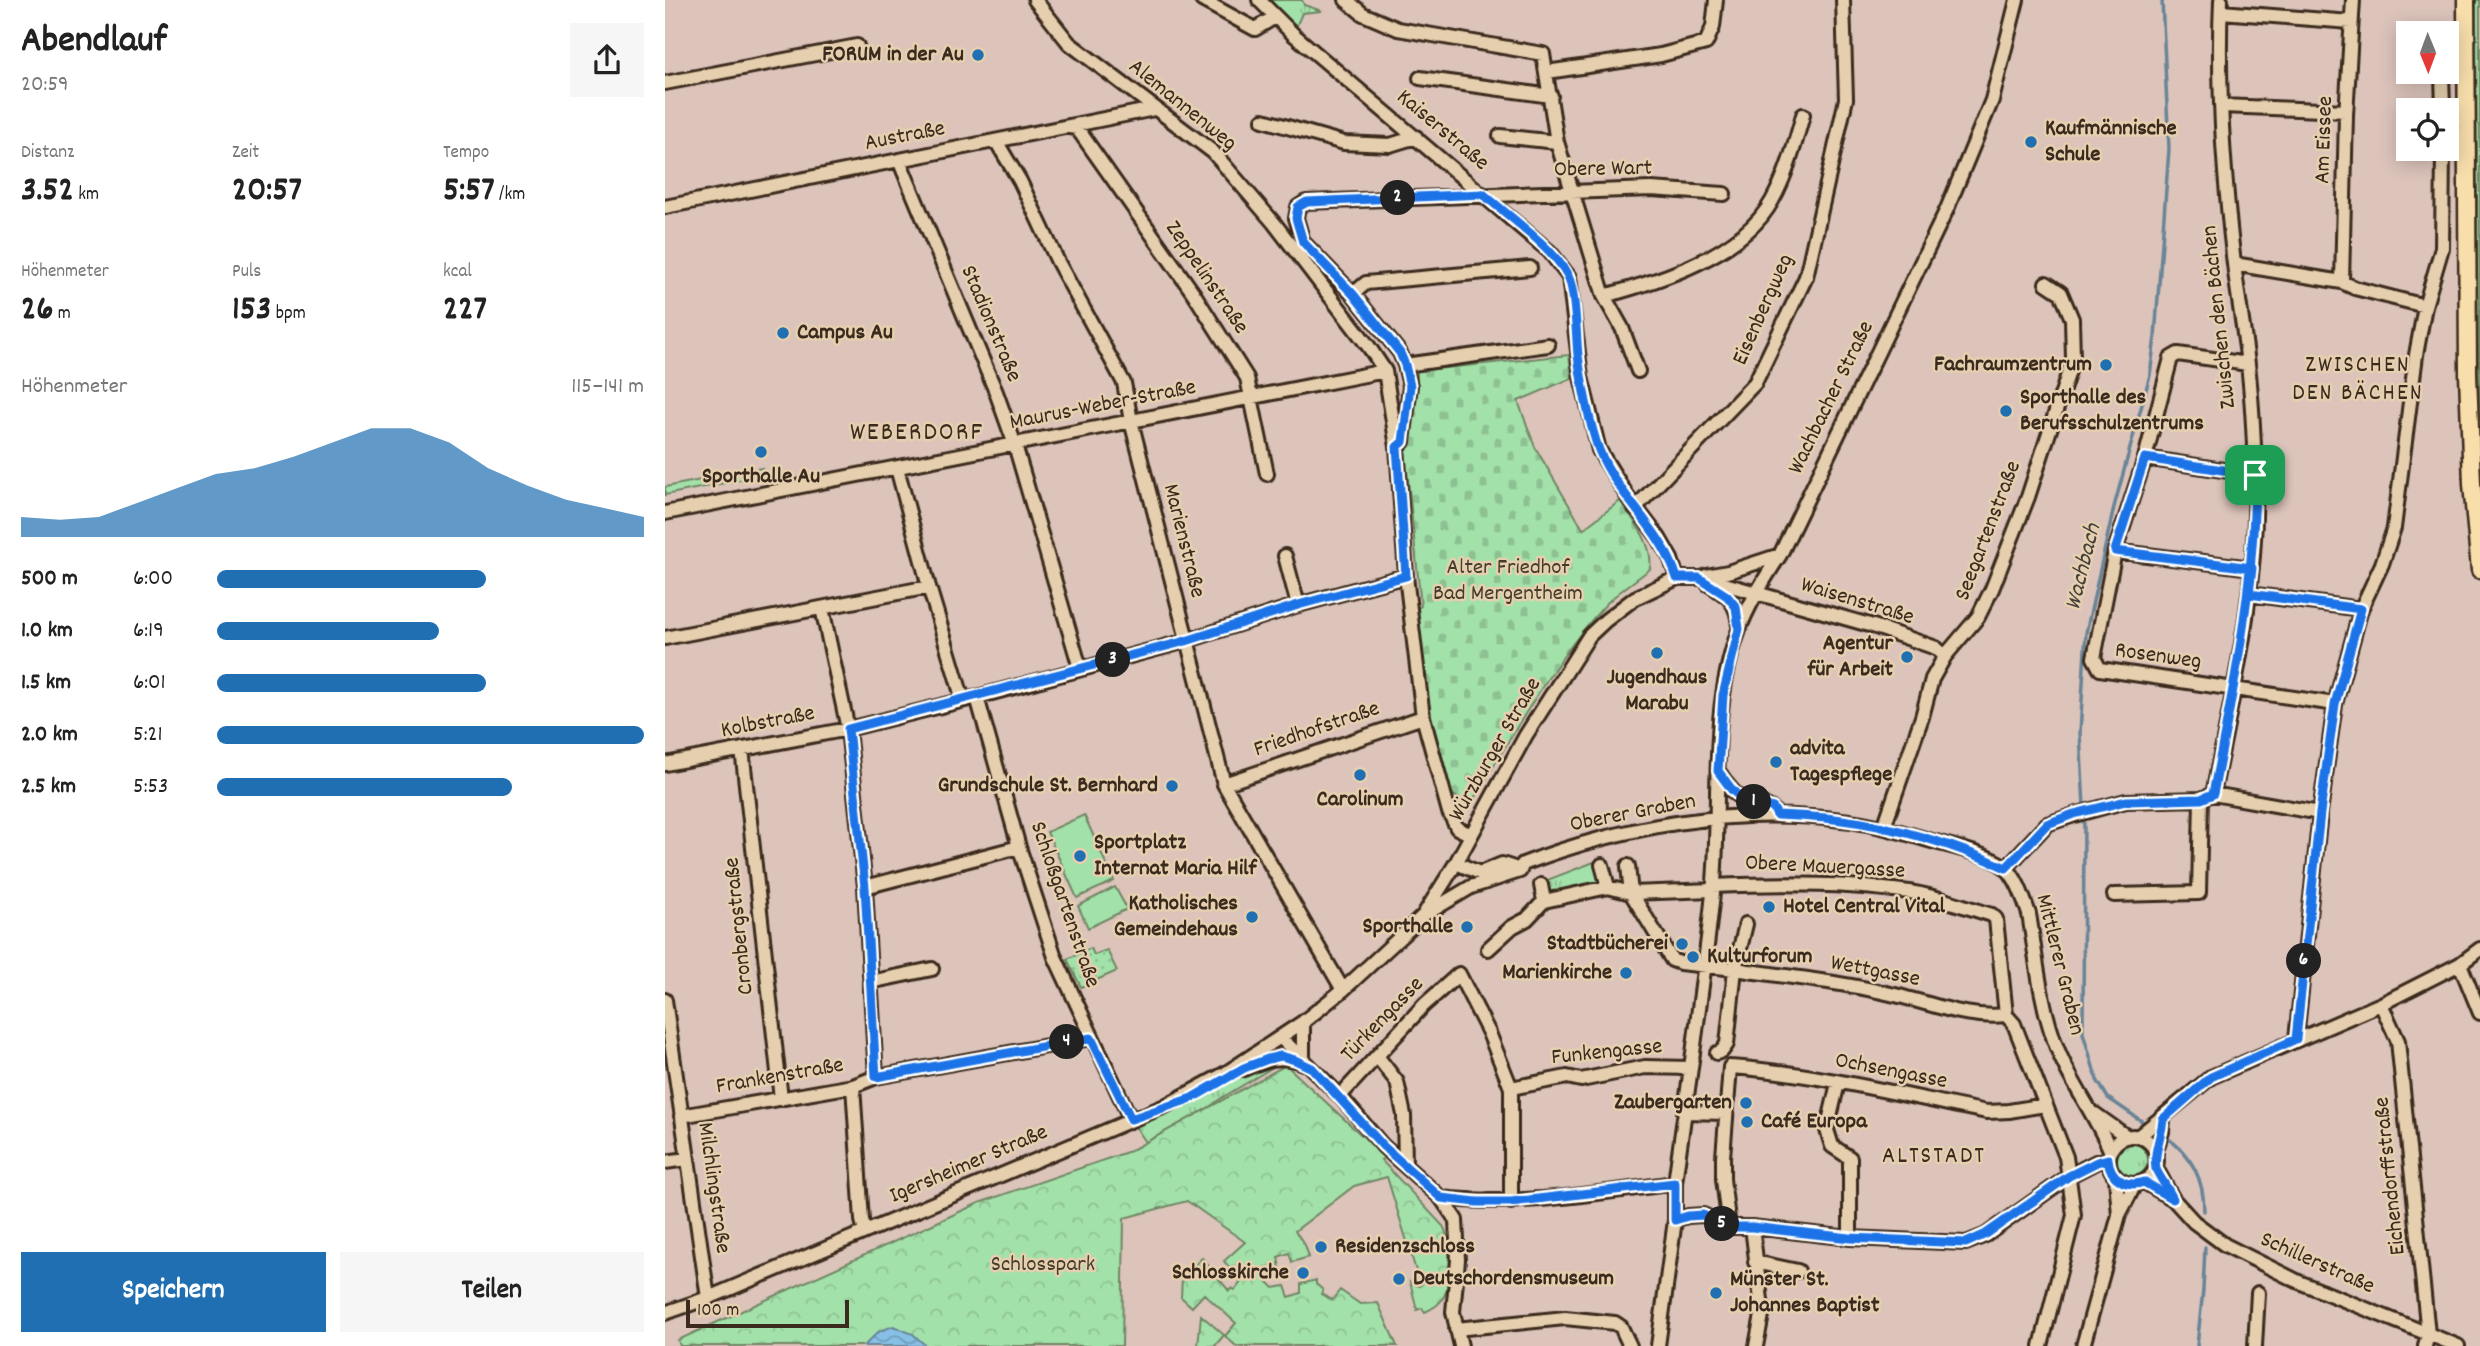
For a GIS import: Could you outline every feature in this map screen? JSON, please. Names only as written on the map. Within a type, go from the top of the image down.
[{"type":"main road","points":[[2466,0],[2467,374],[2472,484],[2480,570]]},
{"type":"street","name":"Alemannenweg","points":[[1035,0],[1069,43],[1213,152],[1274,223],[1369,346],[1385,371],[1397,447],[1406,576],[1423,717],[1449,812],[1457,828],[1471,835]]},
{"type":"street","points":[[1202,0],[1255,29],[1275,18]]},
{"type":"street","name":"Kaiserstraße","points":[[1259,0],[1275,18],[1550,252],[1569,277],[1581,377],[1599,450],[1635,508],[1659,538],[1671,559],[1677,578]]},
{"type":"street","points":[[1346,0],[1363,14],[1398,29],[1543,54],[1557,142],[1604,296],[1622,328],[1638,371]]},
{"type":"street","points":[[1547,72],[1661,55],[1706,43],[1713,27],[1716,0]]},
{"type":"street","name":"Eisenbergweg","points":[[1635,508],[1755,383],[1806,277],[1846,99],[1843,0]]},
{"type":"street","name":"Wachbacher Straße","points":[[1705,965],[1713,888],[1723,695],[1739,629],[1755,593],[1780,555],[1947,209],[1992,100],[2017,0]]},
{"type":"street","name":"Am Eissee","points":[[2342,282],[2346,111],[2353,0]]},
{"type":"street","points":[[2221,6],[2351,22]]},
{"type":"street","name":"Zwischen den Bächen","points":[[2114,895],[2199,892],[2207,797],[2234,689],[2249,594],[2255,521],[2255,475],[2248,364],[2234,264],[2222,106],[2221,6]]},
{"type":"street","points":[[665,83],[857,46]]},
{"type":"street","points":[[1420,78],[1551,96]]},
{"type":"street","points":[[2222,106],[2346,111]]},
{"type":"street","name":"Austraße","points":[[665,207],[1154,109]]},
{"type":"street","points":[[1604,296],[1655,282],[1713,254],[1749,231],[1772,202],[1789,164],[1803,115]]},
{"type":"street","points":[[1263,120],[1344,143],[1390,145],[1416,137]]},
{"type":"street","name":"Zeppelinstraße","points":[[1068,127],[1077,128],[1194,295],[1247,378],[1267,474]]},
{"type":"street","points":[[1500,136],[1557,142]]},
{"type":"street","name":"Marienstraße","points":[[996,141],[1020,181],[1058,262],[1124,383],[1131,421],[1224,784],[1343,990]]},
{"type":"street","name":"Stadionstraße","points":[[899,160],[996,392],[1080,668]]},
{"type":"street","points":[[2296,1039],[2320,813],[2335,704],[2361,609],[2382,564],[2394,528],[2416,355],[2425,306],[2442,248],[2443,161]]},
{"type":"street","name":"Obere Wart","points":[[1353,294],[1303,242],[1296,218],[1298,207],[1307,202],[1483,194],[1651,189],[1724,194]]},
{"type":"street","points":[[2234,264],[2342,282],[2355,288],[2425,306]]},
{"type":"street","points":[[1397,447],[1403,442],[1410,386],[1405,365],[1400,353],[1353,294],[1366,283],[1530,268]]},
{"type":"street","name":"Seegartenstraße","points":[[1884,828],[1922,717],[1932,679],[1945,656],[1970,629],[1992,589],[2028,497],[2073,359],[2072,319],[2061,293],[2046,283]]},
{"type":"street","points":[[1405,365],[1548,345]]},
{"type":"street","points":[[2248,364],[2178,354],[2171,358],[2145,458],[2115,551],[2252,568]]},
{"type":"street","name":"Maurus-Weber-Straße","points":[[665,513],[1385,371]]},
{"type":"street","points":[[2145,458],[2255,475]]},
{"type":"street","points":[[897,468],[963,700]]},
{"type":"street","name":"Rosenweg","points":[[2115,551],[2094,658],[2100,669],[2335,704]]},
{"type":"street","points":[[1699,578],[1728,572],[1780,555]]},
{"type":"street","points":[[1285,556],[1298,605]]},
{"type":"street","points":[[1728,572],[1742,580],[1755,593]]},
{"type":"street","name":"Kolbstraße","points":[[665,764],[848,729],[977,697],[1186,641],[1298,605],[1406,576]]},
{"type":"street","name":"Würzburger Straße","points":[[1281,1038],[1343,990],[1423,916],[1456,863],[1526,735],[1589,636],[1606,620],[1635,598],[1677,578],[1699,578],[1755,593]]},
{"type":"street","points":[[1699,578],[1727,596],[1736,607],[1739,629]]},
{"type":"street","points":[[665,638],[929,587]]},
{"type":"street","name":"Waisenstraße","points":[[1755,593],[1873,626],[1936,649],[1945,656]]},
{"type":"street","points":[[2249,594],[2361,609]]},
{"type":"street","points":[[822,607],[848,729],[865,887],[876,1077]]},
{"type":"street","name":"Schloßgartenstraße","points":[[977,697],[1019,847],[1055,957],[1131,1119]]},
{"type":"street","name":"Friedhofstraße","points":[[1224,784],[1423,717]]},
{"type":"street","name":"Cronbergstraße","points":[[742,749],[781,1099]]},
{"type":"street","points":[[1718,771],[1741,798],[1773,808],[1777,815]]},
{"type":"street","points":[[1717,820],[1777,815],[1842,820],[1884,828],[1978,855],[2006,868],[2047,824],[2126,801],[2207,797],[2320,813]]},
{"type":"street","name":"Oberer Graben","points":[[1423,916],[1471,887],[1553,859],[1558,850],[1667,824],[1717,820]]},
{"type":"street","points":[[865,887],[1019,847]]},
{"type":"street","points":[[1456,863],[1480,873],[1502,864],[1520,870]]},
{"type":"street","points":[[1488,949],[1513,927],[1527,919],[1544,901],[1608,887],[1602,865]]},
{"type":"street","points":[[1629,866],[1631,893]]},
{"type":"street","name":"Mittlerer Graben","points":[[2006,868],[2016,883],[2029,914],[2042,997],[2055,1042],[2076,1090],[2091,1111],[2109,1155]]},
{"type":"street","name":"Obere Mauergasse","points":[[1608,887],[1631,893],[1750,884],[1869,887],[1911,892],[1992,915],[1996,919],[2006,1015],[2014,1024],[2066,1157],[2074,1216],[2041,1346]]},
{"type":"street","points":[[1541,885],[1544,901]]},
{"type":"street","name":"Wettgasse","points":[[1631,893],[1672,960],[1680,963],[1894,994],[1968,1015],[2006,1015]]},
{"type":"street","points":[[1693,1051],[1717,1053],[1727,1044],[1735,969],[1746,924]]},
{"type":"street","points":[[1675,1220],[1703,1215],[1729,1227],[1850,1238],[1966,1243],[1986,1234],[2069,1176],[2109,1155],[2119,1139],[2133,1136],[2163,1119],[2211,1077],[2381,1004],[2460,964],[2480,949]]},
{"type":"street","points":[[2460,964],[2480,1013]]},
{"type":"street","name":"Funkengasse","points":[[1511,1088],[1567,1077],[1581,1080],[1645,1067],[1691,1068],[1705,965]]},
{"type":"street","points":[[870,982],[932,969]]},
{"type":"street","name":"Türkengasse","points":[[1340,1096],[1424,1005],[1458,974],[1489,1033],[1511,1088]]},
{"type":"street","name":"Milchlingstraße","points":[[665,1000],[667,1032],[708,1298]]},
{"type":"street","name":"Eichendorffstraße","points":[[2381,1004],[2398,1041],[2427,1340]]},
{"type":"street","points":[[1303,1022],[1308,1064]]},
{"type":"street","name":"Frankenstraße","points":[[681,1116],[853,1086],[876,1077],[1091,1038]]},
{"type":"street","points":[[1281,1038],[1340,1096],[1383,1146],[1441,1198],[1456,1220],[1458,1260],[1453,1312],[1461,1346]]},
{"type":"street","name":"Igersheimer Straße","points":[[665,1313],[708,1298],[1165,1106],[1226,1073],[1281,1038]]},
{"type":"street","points":[[1717,1053],[1730,1067],[1723,1179],[1729,1227]]},
{"type":"street","points":[[1165,1106],[1192,1098],[1244,1068],[1268,1059],[1281,1056],[1308,1064]]},
{"type":"street","points":[[1377,1056],[1397,1082],[1404,1115],[1405,1164]]},
{"type":"street","name":"Ochsengasse","points":[[1730,1067],[1837,1083],[1987,1112],[2045,1105]]},
{"type":"street","points":[[1658,1346],[1675,1220],[1675,1183],[1691,1068]]},
{"type":"street","points":[[1837,1083],[1827,1130],[1832,1146],[1850,1158],[1850,1238]]},
{"type":"street","points":[[853,1086],[865,1232]]},
{"type":"street","points":[[1511,1088],[1511,1202]]},
{"type":"street","name":"Mittlerer Graben","points":[[2091,1111],[2133,1136]]},
{"type":"street","points":[[1685,1112],[1726,1113]]},
{"type":"street","points":[[2155,1150],[2162,1132],[2163,1119]]},
{"type":"street","points":[[2083,1346],[2119,1215],[2139,1183],[2156,1168],[2152,1144],[2133,1136]]},
{"type":"street","points":[[2109,1155],[2109,1166],[2116,1178],[2119,1215]]},
{"type":"street","points":[[665,1163],[687,1159]]},
{"type":"street","name":"Schillerstraße","points":[[2156,1168],[2173,1199],[2194,1222],[2225,1245],[2427,1340],[2458,1346]]},
{"type":"street","points":[[2116,1178],[2122,1182],[2139,1183]]},
{"type":"street","points":[[1441,1198],[1511,1202],[1675,1183]]},
{"type":"street","name":"Schillerstraße","points":[[2139,1183],[2173,1199]]},
{"type":"street","points":[[1752,1227],[1755,1262],[1761,1282],[1762,1315],[1756,1346]]},
{"type":"street","points":[[1755,1262],[1798,1271]]},
{"type":"street","points":[[2255,1346],[2258,1293]]},
{"type":"street","points":[[1456,1329],[1565,1318],[1615,1323],[1621,1328],[1630,1346]]},
{"type":"green space","points":[[1259,0],[1302,0],[1304,5],[1322,11],[1302,13],[1293,34]]},
{"type":"green space","points":[[2476,0],[2480,0],[2480,420],[2478,382]]},
{"type":"green space","name":"Alter Friedhof Bad Mergentheim","points":[[1569,355],[1572,378],[1518,401],[1535,447],[1583,529],[1620,501],[1646,542],[1650,569],[1608,602],[1569,649],[1534,700],[1470,805],[1450,793],[1425,698],[1416,609],[1421,606],[1405,450],[1417,388],[1417,371]]},
{"type":"green space","points":[[762,468],[764,475],[665,495],[665,487]]},
{"type":"green space","name":"Sportplatz Internat Maria Hilf","points":[[1084,815],[1114,881],[1077,898],[1047,832]]},
{"type":"green space","points":[[1594,862],[1604,881],[1547,898],[1542,882]]},
{"type":"green space","points":[[1115,887],[1127,909],[1088,928],[1078,906]]},
{"type":"green space","points":[[1091,948],[1094,955],[1107,950],[1117,971],[1081,987],[1067,959]]},
{"type":"green space","points":[[1283,1061],[1220,1099],[1152,1151],[1131,1120],[1192,1098],[1244,1068]]},
{"type":"green space","name":"Schlosspark","points":[[1286,1065],[1385,1157],[1381,1160],[1443,1226],[1450,1266],[1444,1297],[1425,1312],[1422,1308],[1417,1310],[1410,1282],[1419,1286],[1424,1278],[1417,1274],[1387,1177],[1354,1186],[1295,1231],[1305,1245],[1309,1257],[1292,1262],[1289,1253],[1278,1257],[1280,1268],[1268,1274],[1267,1281],[1274,1288],[1285,1286],[1289,1297],[1301,1293],[1301,1284],[1316,1280],[1316,1284],[1323,1290],[1321,1294],[1332,1300],[1340,1290],[1360,1304],[1378,1303],[1397,1346],[1236,1346],[1225,1336],[1236,1323],[1204,1294],[1192,1307],[1181,1297],[1182,1278],[1202,1258],[1229,1291],[1232,1288],[1235,1290],[1241,1282],[1224,1261],[1245,1242],[1187,1201],[1124,1218],[1122,1346],[680,1346],[678,1340],[979,1203],[1130,1151]]},
{"type":"green space","points":[[2132,1144],[2143,1149],[2148,1160],[2143,1171],[2132,1176],[2121,1171],[2116,1160],[2121,1149]]},
{"type":"green space","points":[[1201,1315],[1224,1335],[1215,1346],[1198,1346]]},
{"type":"water","points":[[893,1326],[913,1334],[926,1346],[864,1346],[878,1332]]},
{"type":"waterway","name":"Wachbach","points":[[2084,807],[2080,733],[2086,633],[2114,507],[2150,375],[2155,337],[2169,149],[2162,0]]},
{"type":"waterway","name":"Wachbach","points":[[2084,815],[2083,1033],[2097,1080],[2108,1098],[2143,1122]]},
{"type":"waterway","name":"Wachbach","points":[[2166,1137],[2183,1152],[2195,1169],[2202,1188],[2204,1211]]},
{"type":"waterway","name":"Wachbach","points":[[2197,1346],[2205,1247]]},
{"type":"place","name":"FORUM in der Au","points":[[978,55]]},
{"type":"place","name":"Kaufmännische Schule","points":[[2031,142]]},
{"type":"place","name":"Campus Au","points":[[783,333]]},
{"type":"place","name":"Fachraumzentrum","points":[[2106,365]]},
{"type":"place","name":"Sporthalle des Berufsschulzentrums","points":[[2006,411]]},
{"type":"place","name":"Sporthalle Au","points":[[761,452]]},
{"type":"place","name":"Jugendhaus Marabu","points":[[1657,653]]},
{"type":"place","name":"Agentur für Arbeit","points":[[1907,657]]},
{"type":"place","name":"advita Tagespflege","points":[[1776,762]]},
{"type":"place","name":"Carolinum","points":[[1360,775]]},
{"type":"place","name":"Grundschule St. Bernhard","points":[[1172,786]]},
{"type":"place","name":"Sportplatz Internat Maria Hilf","points":[[1080,856]]},
{"type":"place","name":"Hotel Central Vital","points":[[1769,907]]},
{"type":"place","name":"Katholisches Gemeindehaus","points":[[1252,917]]},
{"type":"place","name":"Sporthalle","points":[[1467,927]]},
{"type":"place","name":"Stadtbücherei","points":[[1682,944]]},
{"type":"place","name":"Kulturforum","points":[[1693,957]]},
{"type":"place","name":"Marienkirche","points":[[1626,973]]},
{"type":"place","name":"Zaubergarten","points":[[1746,1103]]},
{"type":"place","name":"Café Europa","points":[[1747,1122]]},
{"type":"place","name":"Residenzschloss","points":[[1321,1247]]},
{"type":"place","name":"Schlosskirche","points":[[1303,1273]]},
{"type":"place","name":"Deutschordensmuseum","points":[[1399,1279]]},
{"type":"place","name":"Münster St. Johannes Baptist","points":[[1716,1293]]},
{"type":"district","name":"ZWISCHEN DEN BÄCHEN","points":[[2358,380]]},
{"type":"district","name":"WEBERDORF","points":[[917,433]]},
{"type":"district","name":"ALTSTADT","points":[[1934,1157]]},
{"type":"route","points":[[2255,475],[2145,458],[2115,551],[2252,568],[2249,594],[2361,609],[2335,704],[2320,813],[2296,1039],[2211,1077],[2163,1119],[2162,1132],[2155,1150],[2156,1168],[2173,1199],[2144,1182],[2122,1182],[2112,1173],[2108,1159],[2069,1176],[1986,1234],[1966,1243],[1850,1238],[1752,1227],[1738,1228],[1729,1227],[1703,1215],[1675,1220],[1675,1183],[1511,1202],[1441,1198],[1383,1146],[1312,1068],[1281,1056],[1244,1068],[1192,1098],[1131,1119],[1091,1038],[876,1077],[865,887],[848,729],[1186,641],[1298,605],[1406,576],[1397,447],[1403,442],[1410,386],[1405,365],[1400,353],[1353,294],[1303,242],[1296,218],[1298,207],[1307,202],[1483,194],[1550,252],[1569,277],[1581,377],[1599,450],[1627,497],[1659,538],[1671,559],[1677,578],[1699,578],[1727,596],[1736,607],[1739,629],[1723,695],[1718,771],[1741,798],[1773,808],[1777,815],[1842,820],[1884,828],[1978,855],[2006,868],[2047,824],[2074,814],[2126,801],[2201,799],[2213,794],[2249,594],[2252,568],[2255,521],[2255,475]]}]
